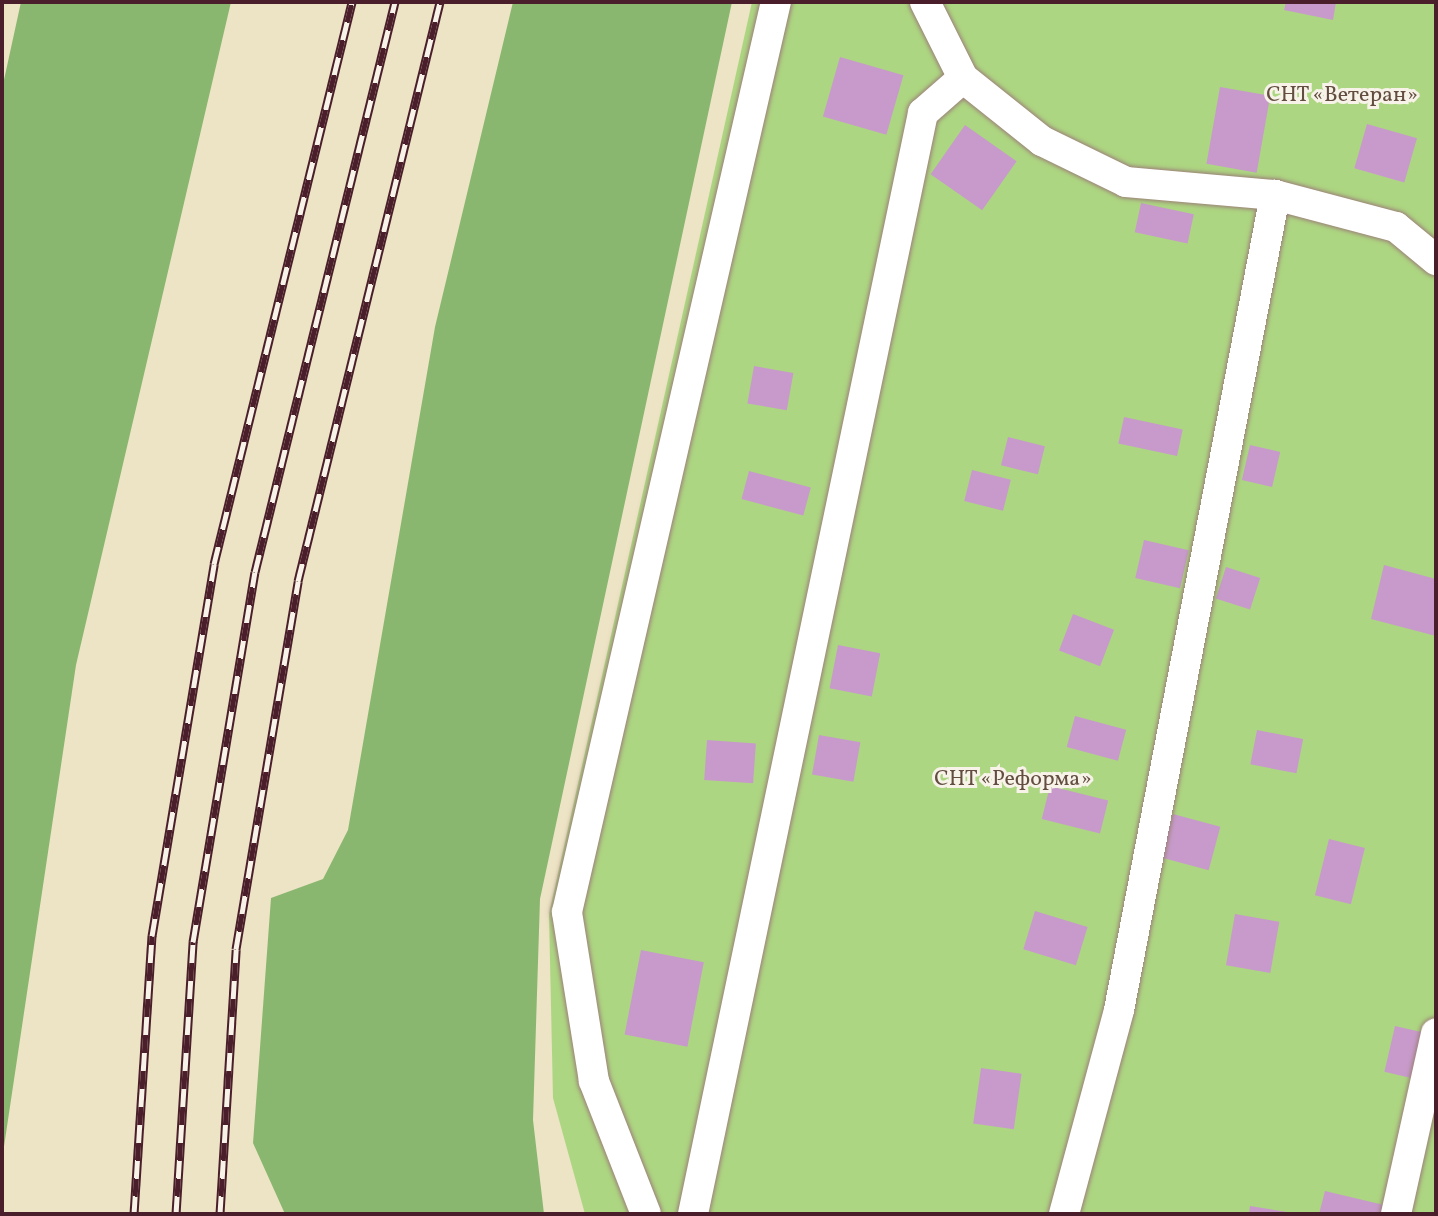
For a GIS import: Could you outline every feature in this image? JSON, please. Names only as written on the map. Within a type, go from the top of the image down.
[{"type":"street","points":[[646,1214],[594,1081],[567,912],[776,2]]},
{"type":"street","points":[[925,2],[963,78],[1042,141],[1126,182],[1275,195],[1396,227],[1436,260]]},
{"type":"street","points":[[693,1214],[923,113],[963,78]]},
{"type":"street","points":[[1064,1214],[1119,1010],[1275,195]]},
{"type":"street","points":[[1396,1214],[1436,1033]]},
{"type":"green space","points":[[21,2],[231,2],[76,665],[2,1160],[2,89]]},
{"type":"green space","points":[[513,2],[732,2],[540,899],[533,1120],[544,1214],[285,1214],[253,1143],[271,898],[323,879],[348,830],[435,327]]},
{"type":"green space","name":"СНТ «Реформа»","points":[[752,2],[1436,2],[1436,1214],[585,1214],[553,1098],[549,914]]},
{"type":"building","points":[[1286,2],[1336,2],[1333,20],[1284,10]]},
{"type":"building","points":[[840,57],[903,75],[886,135],[823,117]]},
{"type":"building","points":[[1220,87],[1270,96],[1257,173],[1206,164]]},
{"type":"building","points":[[1367,124],[1417,138],[1404,183],[1354,168]]},
{"type":"building","points":[[965,125],[1017,161],[982,210],[931,174]]},
{"type":"building","points":[[1141,203],[1194,214],[1188,244],[1135,232]]},
{"type":"building","points":[[754,366],[793,373],[787,410],[747,403]]},
{"type":"building","points":[[1124,417],[1183,429],[1177,456],[1118,443]]},
{"type":"building","points":[[1008,437],[1045,446],[1038,474],[1001,465]]},
{"type":"building","points":[[1250,445],[1280,452],[1272,487],[1242,480]]},
{"type":"building","points":[[972,470],[1011,480],[1003,511],[964,501]]},
{"type":"building","points":[[749,471],[811,488],[803,516],[741,499]]},
{"type":"building","points":[[1144,540],[1189,550],[1180,588],[1135,578]]},
{"type":"building","points":[[1384,565],[1436,579],[1436,636],[1371,619]]},
{"type":"building","points":[[1226,567],[1260,578],[1250,610],[1216,598]]},
{"type":"building","points":[[1073,614],[1114,630],[1100,666],[1059,650]]},
{"type":"building","points":[[838,645],[880,653],[872,696],[830,688]]},
{"type":"building","points":[[1075,716],[1126,730],[1118,761],[1067,747]]},
{"type":"building","points":[[1257,730],[1303,739],[1296,773],[1250,764]]},
{"type":"building","points":[[819,735],[860,742],[853,782],[812,774]]},
{"type":"building","points":[[707,740],[756,743],[753,783],[704,780]]},
{"type":"building","points":[[1050,786],[1108,801],[1100,834],[1042,819]]},
{"type":"building","points":[[1173,814],[1220,827],[1209,870],[1161,857]]},
{"type":"building","points":[[1329,839],[1365,848],[1351,904],[1315,895]]},
{"type":"building","points":[[1035,911],[1088,927],[1076,965],[1023,949]]},
{"type":"building","points":[[1235,914],[1279,922],[1270,973],[1226,965]]},
{"type":"building","points":[[641,950],[704,962],[687,1047],[625,1034]]},
{"type":"building","points":[[1395,1026],[1430,1034],[1420,1080],[1384,1072]]},
{"type":"building","points":[[981,1068],[1022,1074],[1014,1129],[973,1123]]},
{"type":"building","points":[[1325,1191],[1384,1205],[1382,1214],[1319,1214]]},
{"type":"building","points":[[1250,1206],[1287,1212],[1287,1214],[1249,1214]]},
{"type":"railway","points":[[134,1214],[152,936],[214,564],[352,2]]},
{"type":"railway","points":[[176,1214],[193,942],[255,572],[395,2]]},
{"type":"railway","points":[[220,1214],[236,949],[298,581],[440,2]]},
{"type":"park label","name":"СНТ «Ветеран»","points":[[1342,96]]}]
